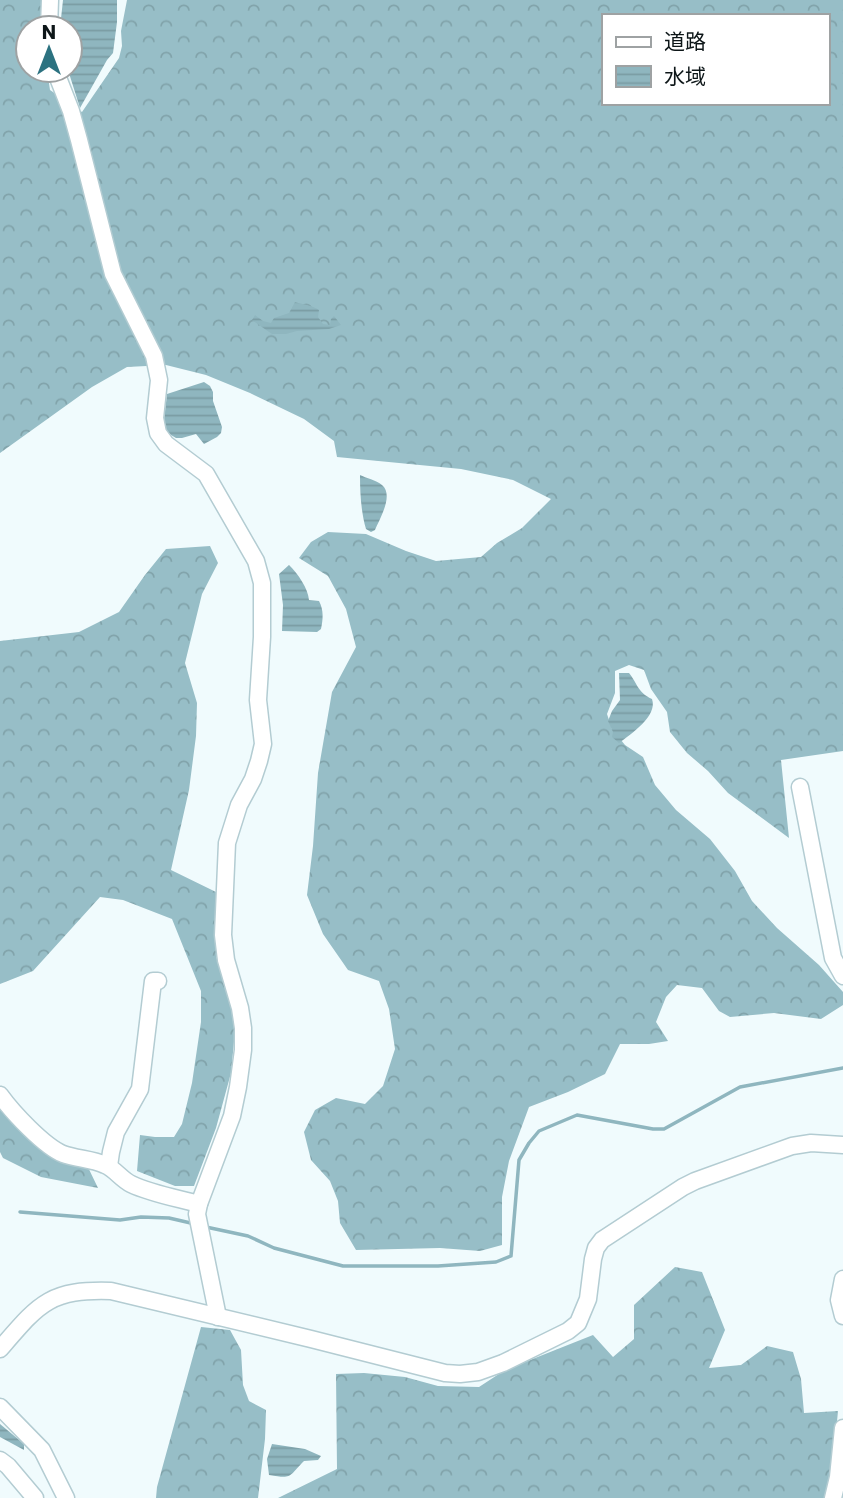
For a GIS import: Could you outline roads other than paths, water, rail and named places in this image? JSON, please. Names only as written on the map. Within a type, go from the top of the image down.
[{"type":"street","points":[[60,84],[71,111],[113,274],[154,356],[159,380],[155,418],[158,433],[166,444],[206,474],[256,561],[262,583],[258,700],[263,744],[253,779],[239,805],[227,843],[223,935],[226,960],[240,1008],[243,1050],[232,1116],[199,1218],[218,1317]]},
{"type":"street","points":[[800,787],[833,958],[843,976]]},
{"type":"street","points":[[109,1167],[116,1132],[140,1089],[153,981],[158,981]]},
{"type":"street","points":[[0,1096],[53,1149],[109,1167],[124,1181],[199,1218]]},
{"type":"street","points":[[0,1349],[36,1309],[49,1300],[88,1290],[111,1291],[445,1373],[478,1372],[525,1353],[578,1323],[588,1299],[596,1248],[602,1240],[683,1187],[792,1146],[811,1143],[843,1145]]},
{"type":"street","points":[[843,1279],[839,1300],[843,1316]]},
{"type":"street","points":[[0,1407],[42,1450],[64,1497]]},
{"type":"street","points":[[832,1498],[838,1477],[843,1428]]},
{"type":"street","points":[[0,1460],[35,1498]]},
{"type":"water","points":[[63,0],[117,0],[113,53],[80,108],[72,84],[84,84],[84,14],[62,14]]},
{"type":"water","points":[[295,302],[319,310],[318,317],[323,324],[330,325],[334,316],[341,325],[329,329],[272,334],[252,320],[255,315],[271,323],[274,318],[289,313]]},
{"type":"water","points":[[204,382],[213,392],[213,401],[222,427],[221,433],[204,444],[196,434],[176,438],[163,428],[167,394]]},
{"type":"water","points":[[360,475],[382,485],[387,495],[383,513],[375,530],[371,532],[366,529],[363,516]]},
{"type":"water","points":[[289,565],[302,581],[309,600],[319,601],[321,604],[321,629],[317,632],[282,631],[283,605],[279,574]]},
{"type":"water","points":[[619,673],[629,673],[641,691],[652,699],[653,705],[642,724],[619,743],[612,737],[613,732],[608,721],[620,700]]},
{"type":"water","points":[[0,1424],[24,1444],[24,1450],[0,1437]]},
{"type":"water","points":[[272,1444],[305,1449],[321,1456],[318,1460],[304,1461],[290,1476],[269,1475],[267,1459]]},
{"type":"waterway","points":[[206,1227],[248,1236],[274,1248],[343,1266],[438,1266],[496,1262],[511,1256],[519,1160],[539,1131],[577,1115],[664,1129],[740,1087],[843,1068]]},
{"type":"waterway","points":[[20,1212],[120,1220],[141,1217],[169,1218],[195,1224]]}]
